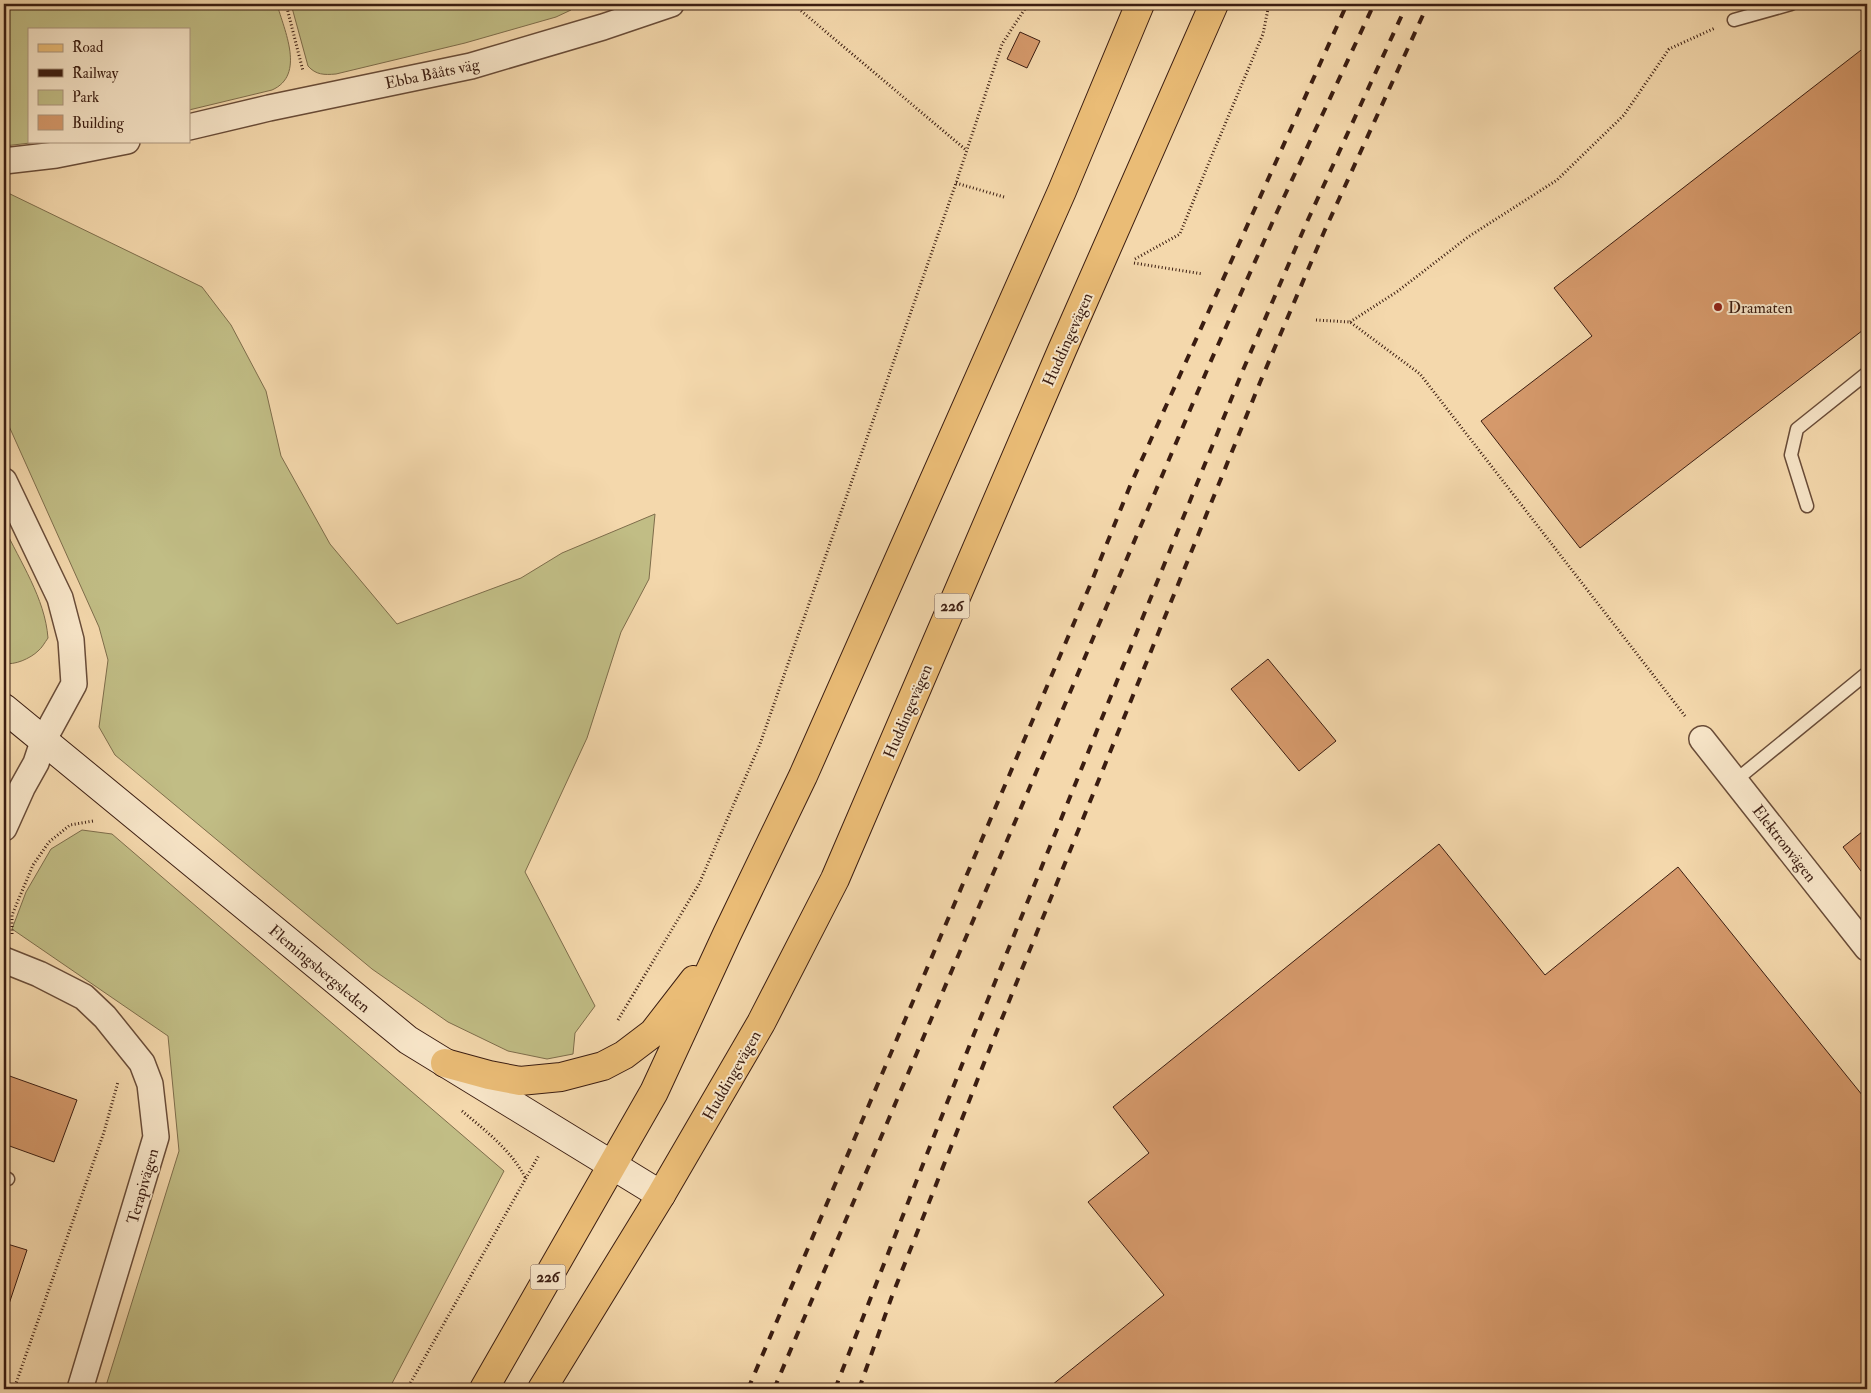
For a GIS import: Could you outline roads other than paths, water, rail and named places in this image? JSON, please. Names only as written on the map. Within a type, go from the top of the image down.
[{"type":"main road","name":"226","points":[[484,1389],[611,1164],[654,1092],[833,707],[1062,190],[1140,4]]},
{"type":"main road","name":"Huddingevägen","points":[[542,1389],[661,1195],[761,1023],[834,878],[1214,4]]},
{"type":"main road","points":[[445,1063],[520,1081],[561,1077],[603,1066],[624,1054],[653,1033],[727,934]]},
{"type":"street","name":"Ebba Bååts väg","points":[[190,127],[311,99],[471,66],[583,33],[671,4]]},
{"type":"street","points":[[4,161],[56,155],[123,142]]},
{"type":"street","points":[[4,481],[60,598],[71,640],[74,684],[44,740],[36,763],[22,788],[4,828]]},
{"type":"street","name":"Flemingsbergsleden","points":[[4,708],[408,1040],[661,1195]]},
{"type":"street","name":"Elektronvägen","points":[[1702,739],[1867,948]]},
{"type":"street","name":"Terapivägen","points":[[4,960],[39,974],[84,997],[105,1017],[142,1063],[150,1084],[156,1137],[80,1389]]},
{"type":"lane","points":[[1734,20],[1791,4]]},
{"type":"lane","points":[[1807,506],[1791,455],[1797,429],[1867,373]]},
{"type":"lane","points":[[1736,780],[1867,673]]},
{"type":"railway","points":[[748,1389],[1091,583],[1130,486],[1347,4]]},
{"type":"railway","points":[[774,1389],[1210,363],[1277,212],[1374,4]]},
{"type":"railway","points":[[835,1389],[974,1034],[1243,370],[1306,224],[1407,4]]},
{"type":"railway","points":[[859,1389],[892,1296],[990,1048],[1261,380],[1324,232],[1428,4]]},
{"type":"place","name":"Dramaten","points":[[1718,307]]}]
